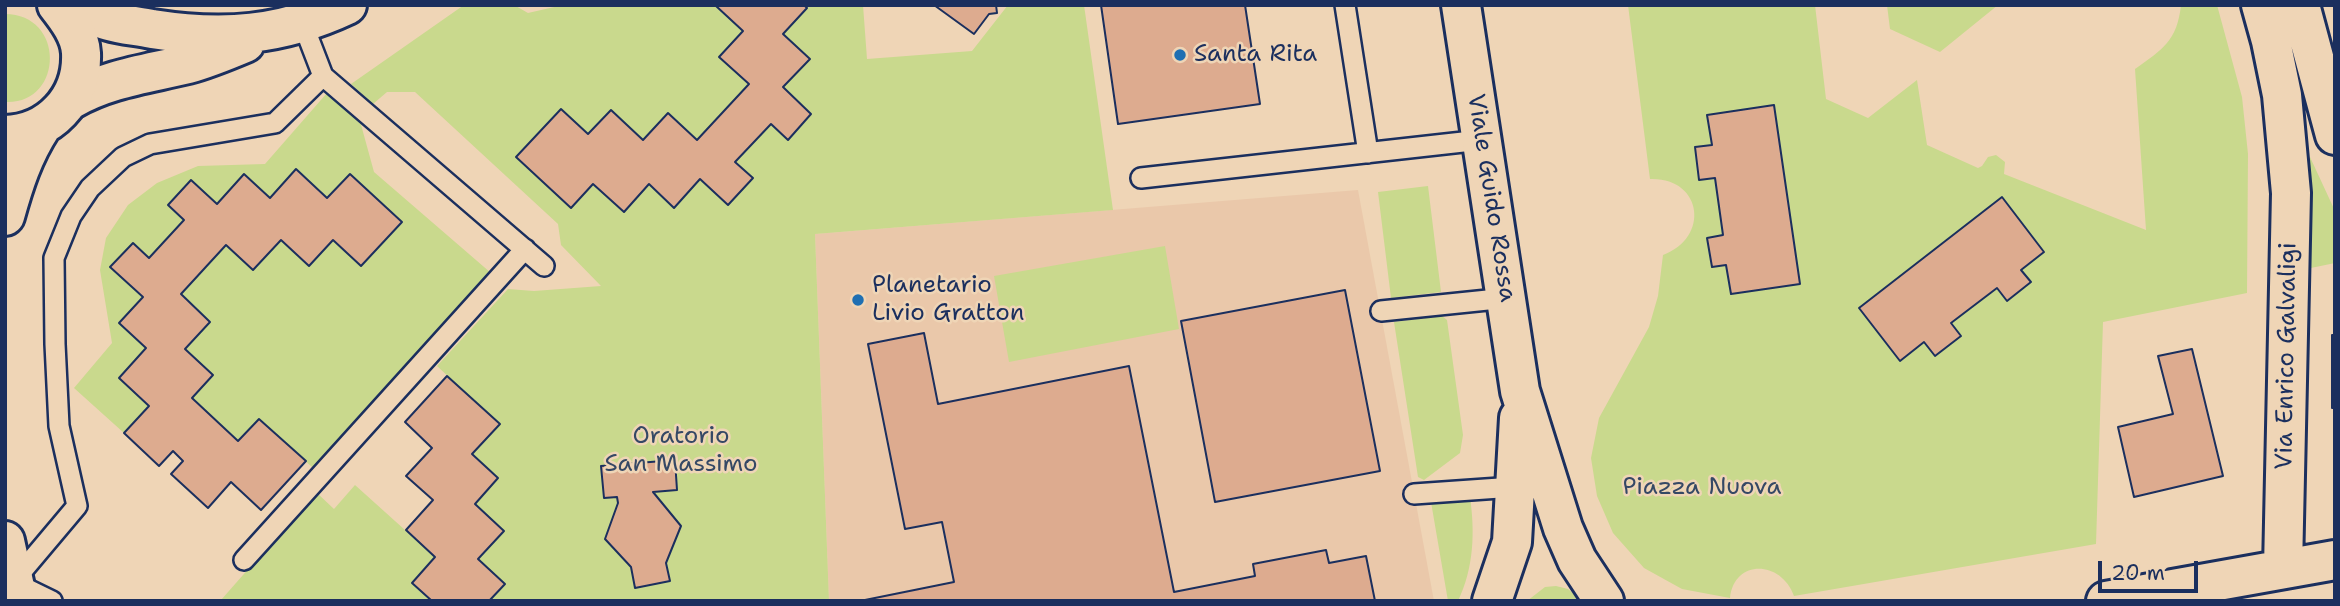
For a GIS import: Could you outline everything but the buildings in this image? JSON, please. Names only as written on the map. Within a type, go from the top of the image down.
[{"type":"street","points":[[57,5],[74,28],[81,52],[79,74],[72,99]]},
{"type":"street","points":[[69,5],[110,22],[188,35],[223,35],[289,27]]},
{"type":"street","points":[[5,216],[28,148],[42,127],[72,99],[92,88],[118,79],[189,64],[347,5]]},
{"type":"street","name":"Viale Guido Rossa","points":[[1461,5],[1520,391],[1563,528],[1577,560],[1604,601]]},
{"type":"street","name":"Via Enrico Galvaligi","points":[[2261,5],[2282,95],[2291,193],[2283,569]]},
{"type":"street","points":[[2286,144],[2335,136],[2300,5]]},
{"type":"street","points":[[5,135],[23,134],[42,127]]},
{"type":"street","name":"Viale Guido Rossa","points":[[1492,601],[1512,542],[1520,391]]},
{"type":"street","points":[[5,541],[16,592]]},
{"type":"street","points":[[2106,601],[2335,560]]},
{"type":"lane","points":[[1346,5],[1368,153]]},
{"type":"lane","points":[[289,27],[323,76],[544,266]]},
{"type":"lane","points":[[52,601],[16,592],[77,506],[59,426],[55,344],[54,258],[71,216],[90,188],[123,156],[149,144],[275,123],[323,76]]},
{"type":"lane","points":[[1141,178],[1481,140]]},
{"type":"lane","points":[[244,560],[524,248]]},
{"type":"lane","points":[[1381,311],[1507,298]]},
{"type":"lane","points":[[1414,494],[1514,486]]},
{"type":"shaded area","points":[[1358,190],[1434,601],[829,601],[815,234]]},
{"type":"green space","name":"Oratorio San Massimo","points":[[464,5],[514,5],[528,13],[563,5],[716,5],[743,31],[749,84],[697,140],[668,113],[643,140],[611,110],[588,134],[561,109],[517,157],[593,184],[623,212],[649,184],[674,207],[700,179],[728,205],[752,178],[735,162],[771,124],[788,140],[811,115],[783,87],[809,59],[783,34],[804,5],[863,5],[867,59],[972,51],[1008,5],[1084,5],[1113,210],[815,234],[829,601],[489,601],[478,559],[504,531],[475,504],[472,454],[499,424],[437,366],[508,289],[534,291],[601,286],[561,245],[558,224],[415,92],[387,92],[373,104],[351,84]]},
{"type":"green space","name":"Piazza Nuova","points":[[1628,5],[1815,5],[1826,99],[1868,118],[1917,80],[1927,145],[1978,168],[1988,157],[1996,155],[2005,162],[2004,174],[2146,230],[2135,69],[2167,43],[2176,27],[2181,5],[2217,5],[2242,97],[2248,154],[2247,293],[2103,322],[2096,544],[1794,596],[1788,584],[1779,576],[1759,569],[1740,576],[1733,585],[1730,598],[1682,589],[1644,568],[1613,533],[1597,496],[1591,458],[1599,418],[1649,327],[1658,296],[1663,255],[1689,235],[1694,223],[1690,197],[1681,188],[1667,181],[1650,179]]},
{"type":"green space","points":[[1887,5],[1998,5],[1940,52],[1890,29]]},
{"type":"green space","points":[[5,14],[25,18],[39,28],[47,43],[50,59],[47,75],[38,90],[24,99],[5,102]]},
{"type":"green space","points":[[327,93],[360,121],[374,172],[491,273],[313,468],[259,419],[238,441],[192,398],[213,375],[185,349],[181,294],[226,245],[253,269],[281,240],[333,240],[361,266],[402,222],[350,174],[327,198],[296,169],[270,198],[244,174],[217,204],[191,180],[168,204],[184,220],[149,258],[133,243],[111,267],[143,297],[146,348],[119,378],[149,406],[124,433],[74,388],[112,343],[100,270],[106,238],[128,205],[157,183],[198,166],[265,164]]},
{"type":"green space","points":[[2310,157],[2335,211],[2335,263],[2306,269]]},
{"type":"green space","points":[[1428,186],[1441,292],[1391,298],[1378,192]]},
{"type":"green space","points":[[1165,246],[1179,329],[1009,362],[994,276]]},
{"type":"green space","points":[[1442,316],[1447,320],[1463,435],[1460,453],[1424,480],[1418,477],[1394,322]]},
{"type":"green space","points":[[355,485],[435,557],[412,582],[432,601],[221,600],[316,492],[334,509]]},
{"type":"green space","points":[[1470,497],[1473,537],[1470,563],[1458,601],[1448,601],[1431,502]]},
{"type":"green space","points":[[1545,587],[1568,589],[1582,601],[1527,601]]},
{"type":"place","name":"Santa Rita","points":[[1180,55]]},
{"type":"place","name":"Planetario Livio Gratton","points":[[858,300]]}]
